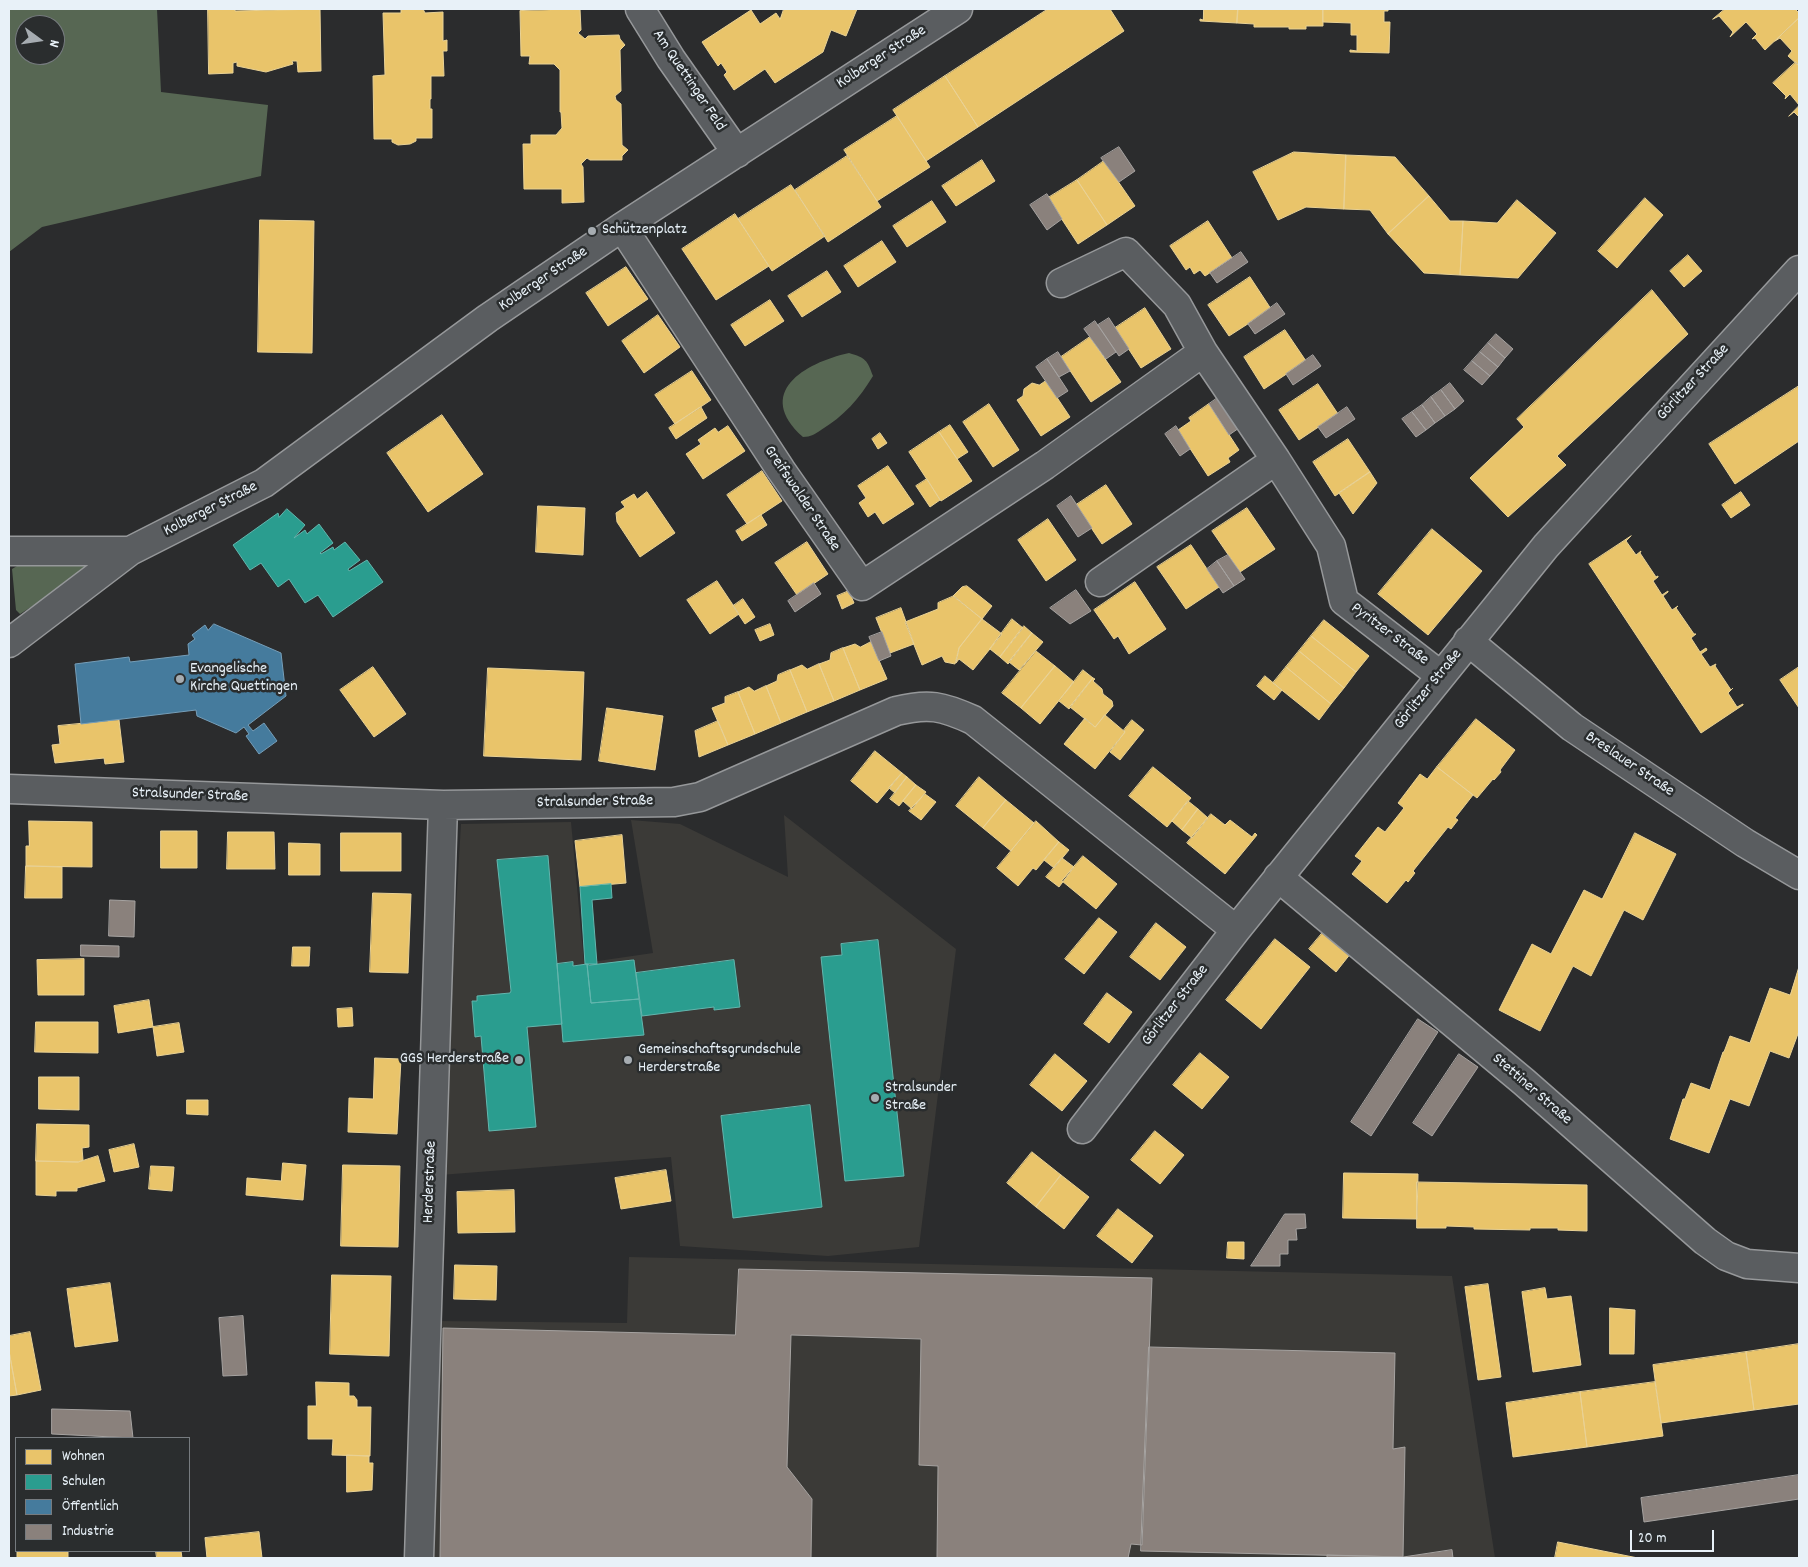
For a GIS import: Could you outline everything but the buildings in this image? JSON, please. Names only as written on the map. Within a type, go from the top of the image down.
[{"type":"street","name":"Am Quettinger Feld","points":[[640,9],[671,59],[737,153]]},
{"type":"street","name":"Kolberger Straße","points":[[9,643],[130,551],[264,483],[481,323],[622,227],[958,9]]},
{"type":"street","name":"Greifswalder Straße","points":[[622,227],[781,470],[862,586],[1044,465],[1202,352]]},
{"type":"street","name":"Pyritzer Straße","points":[[1061,283],[1126,252],[1177,305],[1202,352],[1276,460],[1331,546],[1344,601],[1440,674]]},
{"type":"street","name":"Görlitzer Straße","points":[[1082,1129],[1278,877],[1440,674],[1552,539],[1799,270]]},
{"type":"street","points":[[1100,582],[1276,460]]},
{"type":"street","name":"Kolberger Straße","points":[[9,551],[130,551]]},
{"type":"street","name":"Breslauer Straße","points":[[1468,641],[1572,728],[1745,843],[1799,875]]},
{"type":"street","name":"Stralsunder Straße","points":[[9,789],[443,805],[674,802],[700,797],[896,711],[918,706],[936,707],[953,711],[973,720],[1236,930]]},
{"type":"street","name":"Herderstraße","points":[[419,1558],[443,805]]},
{"type":"street","name":"Stettiner Straße","points":[[1278,877],[1524,1082],[1705,1241],[1726,1256],[1747,1264],[1799,1268]]},
{"type":"shaded area","name":"Gemeinschaftsgrundschule Herderstraße","points":[[784,815],[956,949],[919,1247],[828,1256],[680,1246],[671,1157],[440,1175],[461,824],[571,822],[584,963],[653,953],[631,820],[680,824],[788,877]]},
{"type":"shaded area","points":[[629,1257],[1452,1276],[1495,1558],[429,1558],[434,1321],[627,1323]]},
{"type":"green space","points":[[9,9],[157,9],[161,92],[268,105],[261,176],[42,227],[9,252]]},
{"type":"green space","points":[[849,353],[865,360],[873,376],[844,413],[815,434],[803,437],[789,421],[783,407],[784,394],[791,382],[802,372],[816,364]]},
{"type":"green space","points":[[17,566],[85,566],[87,571],[20,614],[16,610],[12,569]]},
{"type":"place","name":"Schützenplatz","points":[[592,231]]},
{"type":"place","name":"Evangelische Kirche Quettingen","points":[[180,679]]},
{"type":"place","name":"GGS Herderstraße","points":[[519,1060]]},
{"type":"place","name":"Gemeinschaftsgrundschule Herderstraße","points":[[628,1060]]},
{"type":"place","name":"Stralsunder Straße","points":[[875,1098]]}]
